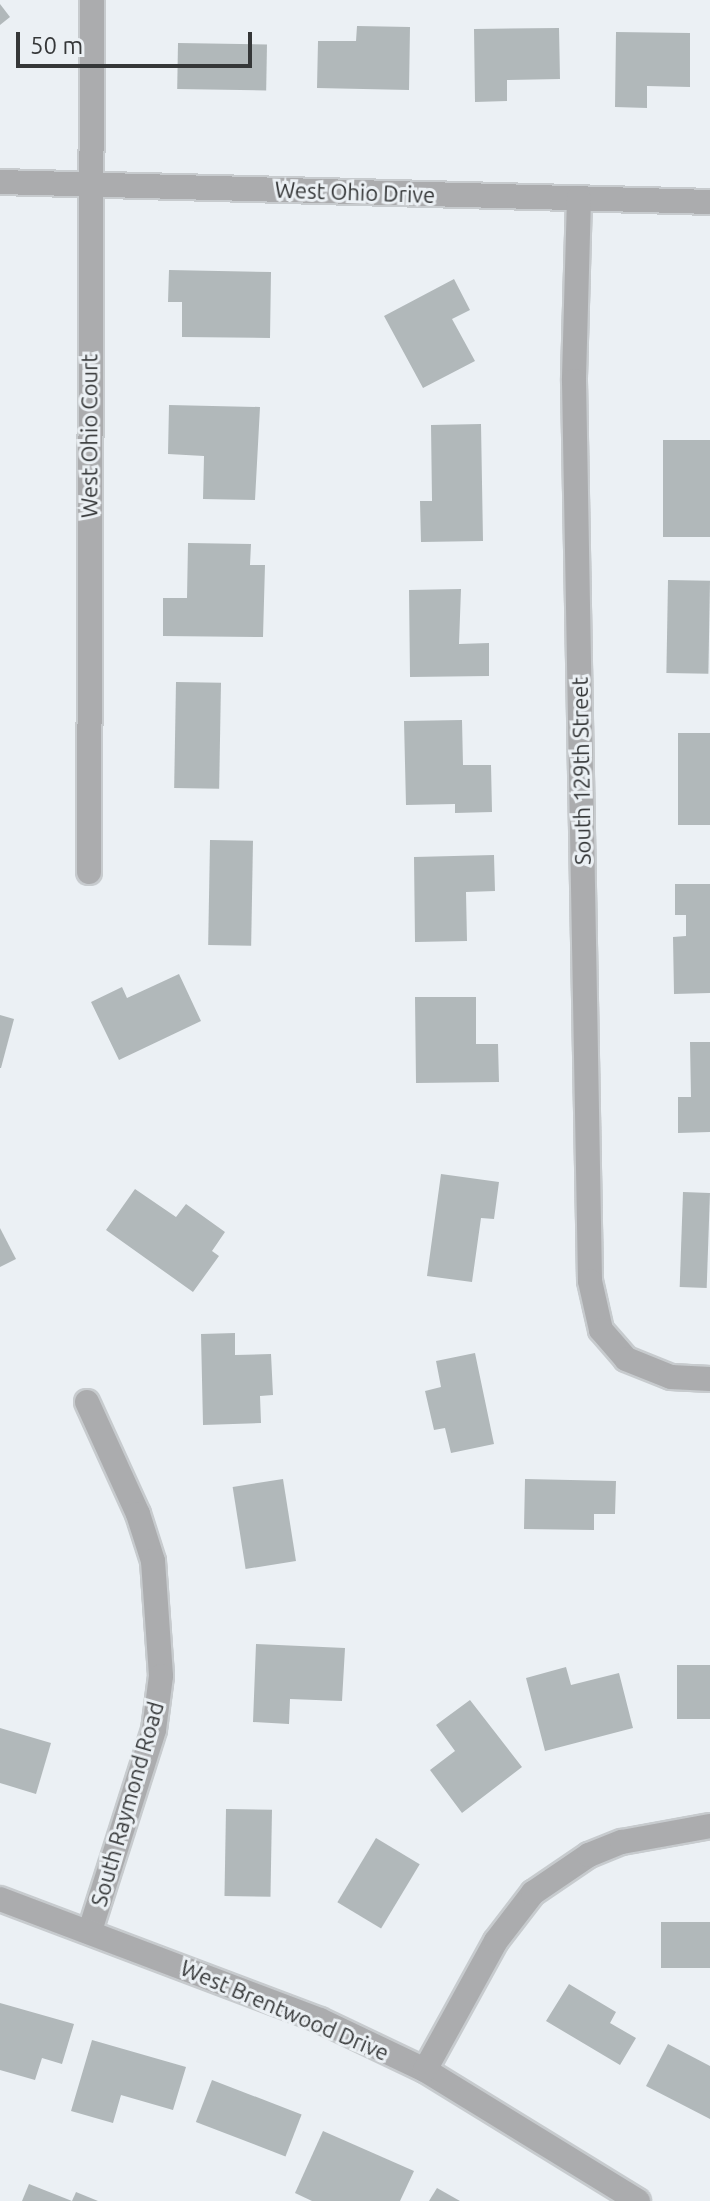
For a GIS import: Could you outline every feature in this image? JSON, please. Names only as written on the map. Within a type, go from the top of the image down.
[{"type":"street","name":"West Ohio Court","points":[[89,872],[88,184],[92,0]]},
{"type":"street","name":"West Ohio Drive","points":[[0,182],[710,202]]},
{"type":"street","name":"South 129th Street","points":[[579,198],[574,381],[590,1281],[593,1306],[609,1341],[646,1371],[710,1379]]},
{"type":"street","name":"South Raymond Road","points":[[87,1402],[138,1514],[153,1561],[161,1676],[154,1730],[90,1930]]},
{"type":"street","points":[[425,2070],[496,1941],[533,1893],[589,1855],[622,1842],[710,1826]]},
{"type":"street","name":"West Brentwood Drive","points":[[0,1899],[90,1930],[320,2020],[425,2070],[638,2201]]},
{"type":"building","points":[[0,4],[10,17],[0,25]]},
{"type":"building","points":[[357,26],[410,27],[409,90],[317,88],[318,41],[356,41]]},
{"type":"building","points":[[559,28],[560,79],[507,80],[507,101],[475,102],[474,29]]},
{"type":"building","points":[[616,32],[690,33],[690,87],[647,86],[647,108],[615,107]]},
{"type":"building","points":[[178,43],[267,45],[266,91],[177,89]]},
{"type":"building","points":[[169,270],[271,272],[270,338],[182,337],[182,302],[168,302]]},
{"type":"building","points":[[454,279],[470,310],[452,319],[475,361],[423,388],[384,316]]},
{"type":"building","points":[[169,405],[260,407],[255,500],[203,499],[204,456],[168,454]]},
{"type":"building","points":[[481,424],[483,541],[421,542],[420,501],[432,501],[431,425]]},
{"type":"building","points":[[663,440],[710,440],[710,537],[663,537]]},
{"type":"building","points":[[188,543],[251,544],[250,565],[265,565],[263,637],[163,636],[163,598],[187,598]]},
{"type":"building","points":[[668,580],[710,581],[708,674],[666,673]]},
{"type":"building","points":[[461,589],[459,644],[489,643],[489,676],[410,677],[409,590]]},
{"type":"building","points":[[176,682],[221,683],[219,789],[174,788]]},
{"type":"building","points":[[462,720],[463,765],[491,765],[492,812],[455,813],[455,804],[406,805],[404,721]]},
{"type":"building","points":[[678,733],[710,733],[710,825],[678,825]]},
{"type":"building","points":[[210,840],[253,841],[251,946],[208,945]]},
{"type":"building","points":[[494,855],[495,891],[466,892],[467,941],[415,942],[414,857]]},
{"type":"building","points":[[675,884],[710,884],[710,993],[674,994],[673,937],[686,936],[686,915],[675,915]]},
{"type":"building","points":[[179,974],[201,1021],[119,1060],[91,1002],[122,987],[127,998]]},
{"type":"building","points":[[415,997],[476,997],[476,1044],[498,1044],[499,1082],[416,1083]]},
{"type":"building","points":[[0,1015],[14,1019],[1,1068],[0,1068]]},
{"type":"building","points":[[690,1042],[710,1042],[710,1132],[678,1133],[678,1097],[691,1097]]},
{"type":"building","points":[[441,1174],[499,1182],[494,1219],[481,1218],[472,1282],[427,1276]]},
{"type":"building","points":[[135,1189],[176,1217],[186,1204],[225,1232],[212,1251],[219,1256],[193,1292],[106,1230]]},
{"type":"building","points":[[683,1192],[710,1193],[707,1288],[680,1287]]},
{"type":"building","points":[[0,1228],[16,1259],[0,1267]]},
{"type":"building","points":[[235,1333],[235,1355],[271,1354],[273,1395],[260,1396],[261,1423],[203,1425],[201,1334]]},
{"type":"building","points":[[475,1353],[494,1444],[451,1453],[445,1428],[434,1430],[425,1391],[441,1387],[436,1361]]},
{"type":"building","points":[[283,1479],[296,1561],[246,1569],[233,1487]]},
{"type":"building","points":[[525,1479],[616,1481],[615,1514],[594,1514],[594,1530],[524,1529]]},
{"type":"building","points":[[256,1644],[345,1648],[342,1701],[290,1699],[289,1724],[253,1722]]},
{"type":"building","points":[[677,1665],[710,1665],[710,1719],[677,1719]]},
{"type":"building","points":[[566,1667],[571,1685],[619,1673],[633,1728],[545,1751],[526,1678]]},
{"type":"building","points":[[470,1700],[522,1767],[462,1813],[430,1770],[455,1751],[436,1725]]},
{"type":"building","points":[[0,1728],[51,1743],[36,1794],[0,1783]]},
{"type":"building","points":[[226,1809],[272,1810],[270,1897],[224,1896]]},
{"type":"building","points":[[376,1838],[420,1864],[381,1929],[337,1902]]},
{"type":"building","points":[[661,1922],[710,1922],[710,1968],[661,1968]]},
{"type":"building","points":[[569,1984],[616,2012],[610,2023],[636,2038],[620,2065],[546,2021]]},
{"type":"building","points":[[0,2003],[74,2024],[62,2064],[42,2058],[35,2080],[0,2070]]},
{"type":"building","points":[[92,2040],[186,2067],[173,2110],[121,2095],[113,2123],[71,2111]]},
{"type":"building","points":[[668,2044],[710,2066],[710,2119],[646,2086]]},
{"type":"building","points":[[212,2080],[302,2114],[285,2156],[196,2122]]},
{"type":"building","points":[[323,2131],[414,2171],[400,2201],[312,2201],[295,2193]]},
{"type":"building","points":[[29,2184],[72,2201],[22,2201]]},
{"type":"building","points":[[437,2188],[460,2201],[429,2201]]},
{"type":"building","points":[[76,2192],[98,2201],[72,2201]]}]
